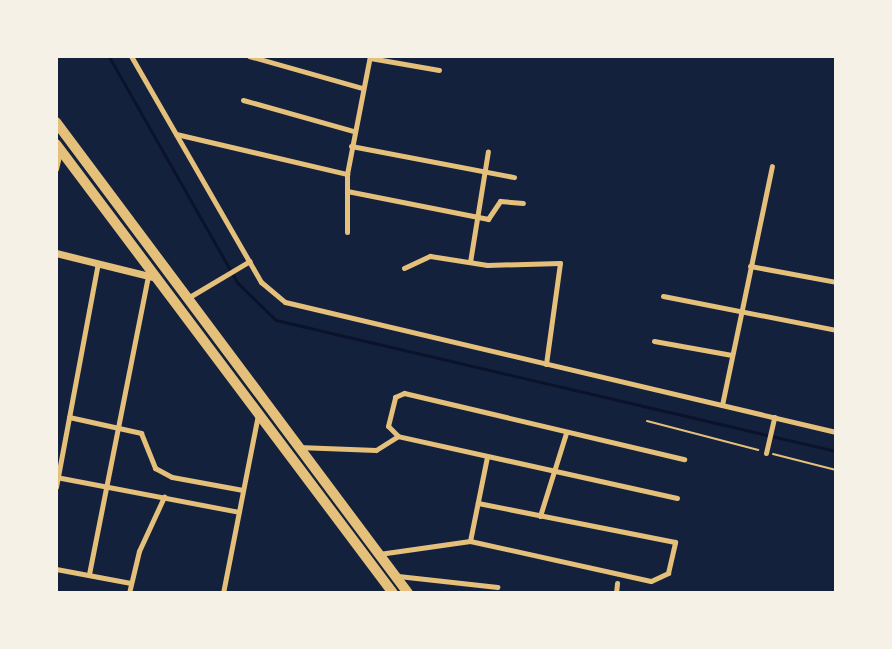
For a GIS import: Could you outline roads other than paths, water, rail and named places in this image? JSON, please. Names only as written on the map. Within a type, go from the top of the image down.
[{"type":"highway","points":[[56,122],[408,593]]},
{"type":"highway","points":[[58,147],[389,591]]},
{"type":"street","points":[[249,56],[362,88]]},
{"type":"street","points":[[347,232],[347,174],[370,57],[439,70]]},
{"type":"street","points":[[134,58],[265,288],[285,302],[836,432]]},
{"type":"street","points":[[243,100],[354,131]]},
{"type":"street","points":[[176,134],[347,174]]},
{"type":"street","points":[[351,146],[514,177]]},
{"type":"street","points":[[56,169],[58,147]]},
{"type":"street","points":[[470,262],[488,151]]},
{"type":"street","points":[[722,405],[772,166]]},
{"type":"street","points":[[347,191],[478,217],[493,218],[501,201],[523,203]]},
{"type":"street","points":[[56,253],[153,277],[114,426],[89,574]]},
{"type":"street","points":[[404,268],[430,256],[470,262],[562,265],[546,364]]},
{"type":"street","points":[[177,304],[250,261]]},
{"type":"street","points":[[56,487],[98,263]]},
{"type":"street","points":[[750,266],[836,282]]},
{"type":"street","points":[[663,296],[742,309],[836,330]]},
{"type":"street","points":[[654,341],[732,355]]},
{"type":"street","points":[[677,498],[550,473],[398,436],[388,426],[395,397],[404,393],[684,459]]},
{"type":"street","points":[[223,593],[258,414]]},
{"type":"street","points":[[69,417],[114,426],[144,436],[151,461],[163,473],[243,490]]},
{"type":"street","points":[[766,453],[774,417]]},
{"type":"street","points":[[540,516],[550,473],[566,433]]},
{"type":"street","points":[[298,447],[376,450],[398,436]]},
{"type":"street","points":[[470,541],[487,457]]},
{"type":"street","points":[[57,477],[239,512]]},
{"type":"street","points":[[129,593],[164,497]]},
{"type":"street","points":[[379,554],[470,541],[651,581],[668,573],[675,542],[478,503]]},
{"type":"street","points":[[56,569],[131,583]]},
{"type":"street","points":[[394,575],[497,587]]},
{"type":"street","points":[[616,593],[617,583]]},
{"type":"waterway","points":[[109,56],[238,283],[276,320],[836,451]]}]
